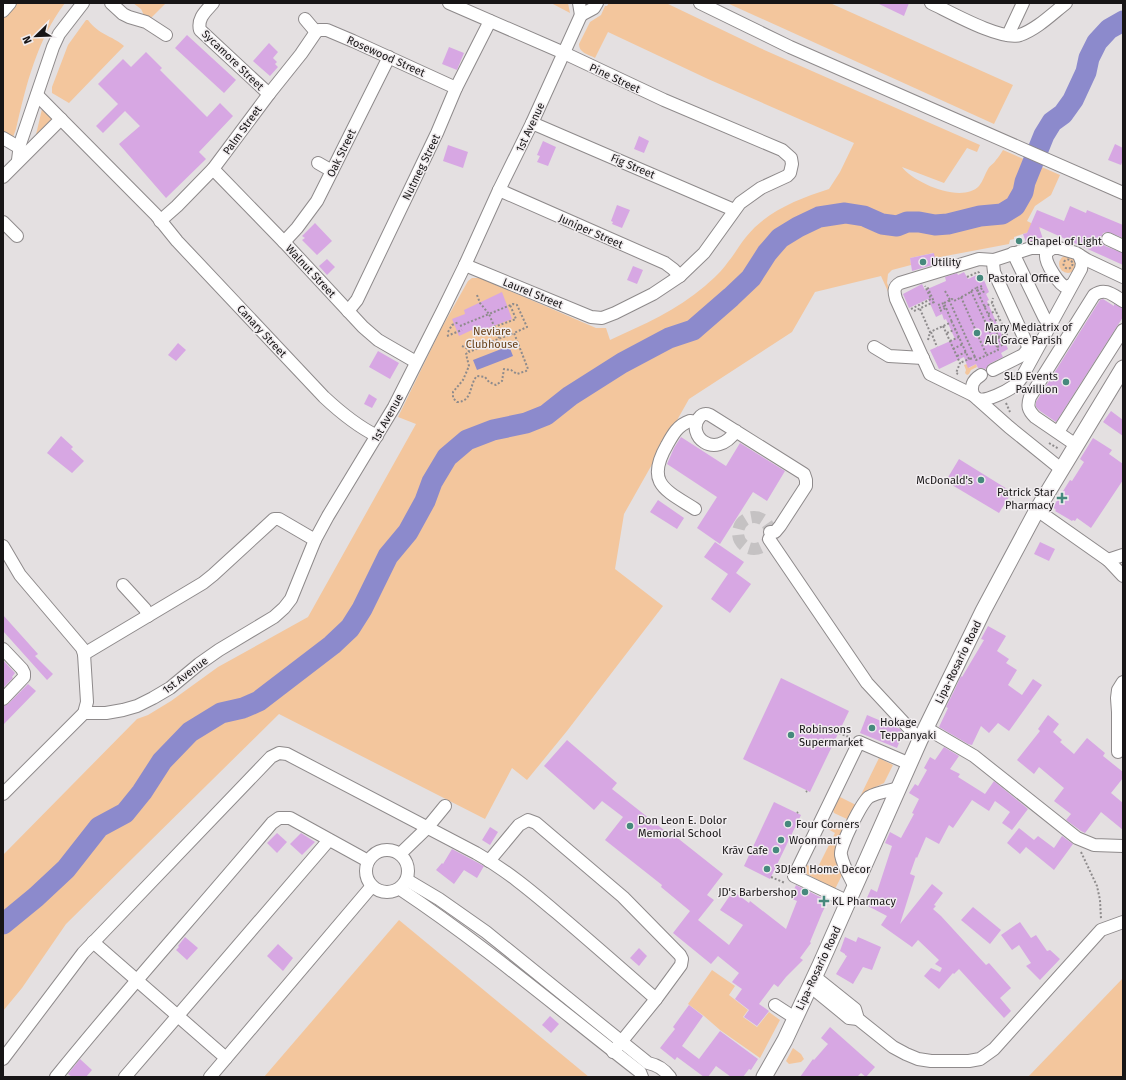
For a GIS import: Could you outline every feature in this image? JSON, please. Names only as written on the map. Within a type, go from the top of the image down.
[{"type":"main road","name":"Lipa-Rosario Road","points":[[764,1077],[779,1050],[812,982],[923,734],[983,611],[1037,510],[1123,368]]},
{"type":"street","points":[[3,11],[10,3]]},
{"type":"street","points":[[19,154],[47,61],[59,34],[82,3]]},
{"type":"street","points":[[112,3],[123,14],[146,22],[166,35]]},
{"type":"street","name":"Sycamore Street","points":[[213,3],[201,17],[199,25],[203,34],[269,94]]},
{"type":"street","name":"Pine Street","points":[[449,3],[564,53],[664,100],[782,150],[790,158],[792,164],[790,173],[787,176],[761,188],[749,196],[734,210]]},
{"type":"street","points":[[580,9],[594,8],[597,3]]},
{"type":"street","points":[[701,3],[790,47],[1123,193]]},
{"type":"street","points":[[931,3],[952,7],[976,25],[1008,35],[1020,35],[1034,28],[1066,3]]},
{"type":"street","points":[[1008,35],[1023,3]]},
{"type":"street","name":"1st Avenue","points":[[84,713],[106,713],[137,706],[170,688],[213,654],[274,617],[284,608],[290,599],[315,540],[377,436],[466,265],[499,190],[564,53],[580,9]]},
{"type":"street","points":[[305,19],[316,32]]},
{"type":"street","name":"Nutmeg Street","points":[[348,311],[357,300],[437,133],[456,88],[490,21]]},
{"type":"street","name":"Rosewood Street","points":[[316,32],[319,30],[327,30],[456,88]]},
{"type":"street","name":"Palm Street","points":[[158,218],[177,206],[213,169],[316,32]]},
{"type":"street","name":"Oak Street","points":[[284,242],[310,212],[317,201],[389,57]]},
{"type":"street","name":"Canary Street","points":[[38,95],[158,218],[177,241],[324,397],[344,415],[377,436]]},
{"type":"street","points":[[3,177],[19,154],[61,119]]},
{"type":"street","name":"Fig Street","points":[[532,123],[734,210]]},
{"type":"street","points":[[3,138],[19,154]]},
{"type":"street","points":[[318,163],[332,171]]},
{"type":"street","name":"Walnut Street","points":[[213,169],[284,242],[363,327],[378,340],[416,362]]},
{"type":"street","name":"Juniper Street","points":[[499,190],[659,261],[673,269],[680,276]]},
{"type":"street","points":[[680,276],[704,253],[734,210]]},
{"type":"street","points":[[3,222],[17,236]]},
{"type":"street","points":[[1108,239],[1123,246]]},
{"type":"street","points":[[1079,255],[1082,266],[1052,321],[1032,347],[1019,381],[1014,386],[981,400],[930,374],[895,294],[897,285],[979,259],[994,260],[1031,248],[1069,250],[1079,255],[1086,260],[1123,278]]},
{"type":"street","points":[[1053,248],[1047,252],[1047,262],[1060,285],[1066,287],[1071,285]]},
{"type":"street","points":[[1013,253],[1044,317],[1046,320],[1052,321]]},
{"type":"street","points":[[994,260],[994,272],[1032,347]]},
{"type":"street","name":"Laurel Street","points":[[466,265],[591,317],[602,318],[616,313],[653,294],[680,276]]},
{"type":"street","points":[[1076,445],[1030,412],[1028,404],[1030,397],[1094,295],[1102,291],[1108,292],[1123,301]]},
{"type":"street","points":[[1058,432],[1123,330]]},
{"type":"street","points":[[874,347],[889,356],[923,358]]},
{"type":"street","points":[[994,370],[1007,364],[1032,347]]},
{"type":"street","points":[[1007,364],[1015,366],[1020,377],[1019,381]]},
{"type":"street","points":[[977,379],[972,388],[976,397],[1008,427],[1061,469]]},
{"type":"street","points":[[736,431],[726,443],[712,446],[703,441],[697,434],[695,426],[696,422],[702,415],[707,414],[736,431],[804,474],[806,486],[780,526],[770,535],[867,683],[923,734],[974,756],[1077,838],[1094,845],[1123,846]]},
{"type":"street","points":[[695,509],[663,487],[658,477],[658,467],[660,457],[678,428],[690,421],[696,422]]},
{"type":"street","points":[[1037,510],[1108,560],[1123,576]]},
{"type":"street","points":[[84,654],[213,575],[274,519],[279,519],[315,540]]},
{"type":"street","points":[[3,546],[20,575],[82,648],[84,654],[87,702],[84,713],[3,794]]},
{"type":"street","points":[[1108,560],[1123,555]]},
{"type":"street","points":[[123,585],[145,609],[148,616]]},
{"type":"street","points":[[3,649],[24,672],[24,677],[3,699]]},
{"type":"street","points":[[1118,752],[1117,698],[1118,690],[1123,682]]},
{"type":"street","points":[[848,902],[794,876],[821,811],[860,742],[910,764]]},
{"type":"street","points":[[3,1060],[83,953],[275,754],[282,753],[287,754],[489,861],[516,879],[656,999]]},
{"type":"street","points":[[855,887],[841,855],[843,845],[864,802],[874,794],[899,788]]},
{"type":"street","points":[[400,854],[427,828],[445,806]]},
{"type":"street","points":[[56,1077],[137,979],[217,889],[272,823],[282,817],[290,818],[368,861]]},
{"type":"street","points":[[489,861],[519,825],[528,820],[536,823],[623,897],[680,955],[682,959],[681,965],[656,999],[613,1052]]},
{"type":"street","points":[[125,1077],[329,840]]},
{"type":"street","points":[[382,850],[389,850],[400,854],[407,863],[409,874],[403,884],[388,893],[377,890],[369,882],[366,872],[368,861],[377,852],[382,850]]},
{"type":"street","points":[[403,884],[434,896],[486,932],[622,1041],[643,1071]]},
{"type":"street","points":[[403,884],[437,914],[476,943],[613,1052],[643,1071]]},
{"type":"street","points":[[210,1077],[372,886]]},
{"type":"street","points":[[812,982],[848,1018],[858,1018],[893,1047],[906,1054],[931,1061],[951,1062],[980,1059],[994,1049],[1101,930],[1123,922]]},
{"type":"street","points":[[93,942],[226,1058]]},
{"type":"street","points":[[775,1004],[795,1018]]},
{"type":"street","points":[[643,1071],[656,1065],[663,1069],[670,1077]]},
{"type":"path","points":[[967,277],[978,272],[986,278]]},
{"type":"path","points":[[921,277],[931,299],[910,309],[911,313],[934,302],[927,286],[933,284]]},
{"type":"path","points":[[976,288],[1002,345]]},
{"type":"path","points":[[945,305],[939,308],[945,305],[949,300],[954,300],[969,294],[976,288],[984,288],[978,293]]},
{"type":"path","points":[[945,291],[974,357],[976,360],[980,360],[998,350],[971,291]]},
{"type":"path","points":[[993,292],[992,303],[1010,341],[997,347]]},
{"type":"path","points":[[477,295],[480,302],[489,314],[499,338]]},
{"type":"path","points":[[961,297],[987,356]]},
{"type":"path","points":[[460,326],[514,303],[518,307],[527,327],[499,338],[466,354],[469,362],[468,370],[463,380],[452,394],[453,398],[457,402],[464,400],[469,395],[472,384],[477,376],[486,377],[489,382],[496,385],[502,382],[504,369],[511,370],[517,374],[528,369],[514,333]]},
{"type":"path","points":[[984,307],[992,303]]},
{"type":"path","points":[[494,327],[516,319],[510,305]]},
{"type":"path","points":[[945,305],[969,359]]},
{"type":"path","points":[[920,309],[937,347]]},
{"type":"path","points":[[988,314],[996,311]]},
{"type":"path","points":[[991,322],[999,319]]},
{"type":"path","points":[[448,332],[452,325],[458,322]]},
{"type":"path","points":[[930,332],[952,322]]},
{"type":"path","points":[[943,326],[960,364]]},
{"type":"path","points":[[995,330],[1003,326]]},
{"type":"path","points":[[946,333],[956,329]]},
{"type":"path","points":[[447,336],[462,330]]},
{"type":"path","points":[[998,337],[1006,334]]},
{"type":"path","points":[[950,341],[959,337]]},
{"type":"path","points":[[953,349],[963,344]]},
{"type":"path","points":[[462,346],[468,348],[469,352]]},
{"type":"path","points":[[957,356],[966,352]]},
{"type":"path","points":[[974,357],[960,364],[956,373],[977,379]]},
{"type":"path","points":[[1077,838],[1080,851],[1097,886],[1100,900],[1101,930]]},
{"type":"green space","points":[[16,3],[65,3],[47,32],[34,63],[16,129],[11,139],[3,135],[3,19]]},
{"type":"green space","points":[[133,3],[166,3],[149,20],[146,19],[141,9]]},
{"type":"green space","points":[[551,3],[568,3],[570,13]]},
{"type":"green space","name":"Neviare Clubhouse","points":[[609,3],[666,3],[760,48],[980,145],[977,152],[967,148],[944,183],[902,167],[908,173],[927,185],[950,192],[961,193],[971,191],[979,186],[989,168],[1003,150],[1060,175],[1051,195],[1035,206],[1027,221],[1041,228],[1014,237],[1014,239],[1010,240],[1009,244],[935,258],[933,253],[910,258],[911,265],[892,270],[888,274],[887,283],[914,345],[913,347],[881,276],[815,292],[792,332],[689,399],[624,514],[615,569],[663,606],[567,731],[527,780],[512,768],[485,819],[279,714],[66,924],[22,988],[3,1011],[3,855],[137,719],[148,715],[171,701],[218,667],[308,617],[416,424],[398,417],[441,329],[468,281],[472,278],[480,278],[596,328],[606,328],[610,340],[671,310],[694,295],[720,272],[741,243],[763,220],[784,207],[829,189],[840,172],[854,143],[708,79],[608,32],[595,58],[582,51],[579,44],[590,22],[601,15],[605,6]]},
{"type":"green space","points":[[727,3],[830,3],[1013,85],[994,124]]},
{"type":"green space","points":[[86,20],[88,20],[96,29],[124,46],[69,103],[52,93],[52,87],[68,45]]},
{"type":"green space","points":[[42,109],[44,109],[53,120],[35,139]]},
{"type":"green space","points":[[1068,255],[1074,258],[1077,264],[1074,270],[1068,273],[1062,270],[1059,264],[1062,258]]},
{"type":"green space","points":[[967,364],[969,368],[976,364],[977,367],[971,370],[967,375],[965,373],[966,370],[964,365]]},
{"type":"green space","points":[[879,758],[893,765],[884,783],[863,793],[849,820],[834,813],[833,810],[840,797],[856,805]]},
{"type":"green space","points":[[828,821],[845,828],[835,851],[842,875],[835,889],[803,872],[807,865],[817,869],[835,833],[826,828]]},
{"type":"green space","points":[[399,920],[589,1077],[264,1077]]},
{"type":"green space","points":[[712,970],[735,986],[729,995],[748,1010],[743,1017],[757,1027],[769,1012],[780,1020],[760,1058],[720,1030],[688,1004]]},
{"type":"green space","points":[[1123,978],[1123,1077],[1028,1077]]},
{"type":"green space","points":[[793,1048],[801,1054],[804,1059],[801,1062],[789,1064],[786,1061]]},
{"type":"shaded area","points":[[509,346],[513,356],[477,370],[473,360]]},
{"type":"building","points":[[877,3],[909,3],[904,16]]},
{"type":"building","points":[[187,35],[236,80],[224,93],[175,48]]},
{"type":"building","points":[[269,43],[278,52],[273,58],[277,62],[275,64],[278,67],[270,76],[253,61]]},
{"type":"building","points":[[449,47],[464,53],[457,70],[442,64]]},
{"type":"building","points":[[146,52],[162,68],[160,70],[207,117],[220,103],[233,116],[199,152],[206,159],[166,198],[119,144],[140,126],[125,111],[103,133],[96,126],[118,104],[98,84],[123,59],[131,67]]},
{"type":"building","points":[[639,136],[649,141],[644,153],[634,149]]},
{"type":"building","points":[[543,141],[556,147],[548,166],[537,162],[540,156],[537,155]]},
{"type":"building","points":[[1115,144],[1123,148],[1123,160],[1121,165],[1108,160]]},
{"type":"building","points":[[448,145],[468,152],[463,168],[443,161]]},
{"type":"building","points":[[617,205],[630,210],[622,228],[612,224],[613,222],[611,221]]},
{"type":"building","points":[[1070,206],[1086,213],[1087,210],[1123,225],[1123,238],[1108,232],[1103,233],[1101,239],[1105,246],[1123,253],[1123,265],[1039,227],[1043,239],[1026,242],[1023,234],[1027,233],[1037,210],[1064,221]]},
{"type":"building","points":[[315,223],[332,241],[317,255],[302,240],[305,238],[302,236]]},
{"type":"building","name":"Utility","points":[[934,253],[936,264],[912,271],[910,258]]},
{"type":"building","points":[[327,259],[335,267],[327,275],[319,266]]},
{"type":"building","points":[[633,266],[643,270],[637,284],[627,280]]},
{"type":"building","points":[[964,272],[968,279],[981,273],[989,292],[986,294],[989,300],[987,301],[1008,349],[1001,353],[1003,357],[989,364],[986,369],[978,368],[976,364],[968,368],[964,357],[939,369],[930,350],[955,339],[946,319],[944,320],[942,314],[936,317],[928,299],[909,308],[903,294],[922,284],[925,290],[946,281],[945,277],[957,273],[958,275]]},
{"type":"building","points":[[502,292],[512,319],[473,334],[472,330],[459,336],[452,319],[465,314],[464,310]]},
{"type":"building","name":"SLD Events Pavillion","points":[[1103,299],[1114,306],[1114,304],[1123,308],[1123,317],[1056,422],[1036,407],[1036,402],[1100,300]]},
{"type":"building","points":[[178,343],[186,350],[176,361],[168,355]]},
{"type":"building","points":[[378,351],[399,363],[390,379],[369,367]]},
{"type":"building","points":[[369,394],[377,399],[372,408],[364,404]]},
{"type":"building","points":[[1111,411],[1123,420],[1123,436],[1103,422]]},
{"type":"building","points":[[61,436],[73,447],[71,449],[84,461],[72,473],[47,453]]},
{"type":"building","points":[[681,437],[726,466],[740,443],[785,471],[767,501],[753,492],[720,544],[697,528],[717,497],[667,464]]},
{"type":"building","points":[[1093,438],[1112,450],[1109,454],[1123,464],[1123,480],[1091,528],[1077,518],[1075,521],[1072,521],[1055,511],[1056,510],[1053,507],[1070,480],[1072,481],[1084,462],[1080,459]]},
{"type":"building","points":[[959,459],[1012,492],[999,513],[947,482],[947,479]]},
{"type":"building","points":[[658,500],[684,518],[677,529],[650,512]]},
{"type":"building","points":[[715,542],[744,562],[736,573],[751,584],[730,613],[711,599],[728,574],[704,557]]},
{"type":"building","points":[[1040,542],[1055,549],[1049,561],[1034,554]]},
{"type":"building","points":[[3,615],[38,654],[35,656],[53,674],[47,680],[3,631]]},
{"type":"building","points":[[988,626],[1006,636],[997,651],[1009,659],[1006,663],[1017,670],[1008,685],[1022,695],[1033,679],[1042,685],[1009,731],[998,723],[989,733],[981,726],[972,745],[939,727],[948,708],[946,707],[961,676],[962,677],[984,640],[981,639]]},
{"type":"building","points":[[3,660],[15,673],[12,677],[13,678],[3,688]]},
{"type":"building","points":[[781,678],[849,711],[810,792],[743,759]]},
{"type":"building","points":[[28,684],[36,691],[3,725],[3,706],[8,704]]},
{"type":"building","points":[[867,715],[900,729],[903,733],[897,748],[860,733]]},
{"type":"building","points":[[1048,715],[1059,724],[1053,732],[1062,740],[1060,742],[1074,754],[1087,738],[1105,753],[1103,756],[1123,772],[1123,778],[1111,793],[1123,803],[1123,830],[1101,812],[1085,833],[1081,831],[1066,820],[1071,814],[1054,801],[1064,788],[1039,767],[1034,774],[1017,760],[1040,731],[1038,729]]},
{"type":"building","points":[[567,740],[617,783],[612,789],[674,838],[675,836],[723,874],[707,895],[714,900],[698,920],[729,945],[743,925],[720,910],[733,891],[749,903],[750,901],[786,929],[797,901],[790,898],[796,885],[828,901],[810,942],[811,943],[800,958],[803,960],[778,987],[774,984],[759,1004],[769,1011],[757,1026],[744,1017],[749,1010],[735,999],[742,989],[732,982],[739,973],[718,956],[711,964],[673,933],[690,911],[661,887],[662,885],[605,840],[623,817],[602,801],[594,810],[544,766]]},
{"type":"building","points":[[944,747],[959,756],[950,769],[960,774],[958,777],[985,794],[994,781],[1028,809],[1012,830],[1002,823],[1010,812],[995,801],[989,811],[972,800],[953,828],[949,825],[939,844],[926,837],[917,858],[916,857],[910,874],[915,876],[900,924],[932,884],[943,893],[934,905],[936,906],[933,909],[986,965],[989,963],[1011,988],[1000,998],[1011,1011],[1004,1018],[959,969],[954,974],[953,973],[939,989],[924,976],[931,968],[940,972],[942,968],[935,964],[939,960],[918,940],[912,947],[881,925],[887,916],[864,904],[871,889],[877,892],[892,846],[885,843],[890,832],[901,838],[914,814],[912,813],[919,799],[909,793],[915,784],[918,786],[927,770],[924,768],[930,757],[935,760]]},
{"type":"building","points":[[774,802],[801,815],[770,879],[744,866]]},
{"type":"building","points":[[490,827],[498,832],[490,845],[482,840]]},
{"type":"building","points":[[1019,828],[1034,840],[1038,836],[1054,848],[1062,836],[1073,844],[1054,870],[1026,847],[1020,854],[1007,843]]},
{"type":"building","points":[[277,833],[287,842],[277,853],[267,843]]},
{"type":"building","points":[[301,833],[315,842],[302,855],[290,844]]},
{"type":"building","points":[[452,849],[484,866],[477,878],[464,870],[454,884],[436,870],[442,863],[443,864]]},
{"type":"building","points":[[973,907],[1001,930],[990,944],[961,920]]},
{"type":"building","points":[[1020,922],[1031,938],[1036,935],[1047,951],[1050,950],[1060,959],[1040,980],[1026,966],[1031,963],[1019,945],[1012,950],[1001,935]]},
{"type":"building","points":[[185,937],[198,948],[187,960],[176,950]]},
{"type":"building","points":[[845,937],[856,942],[858,937],[881,947],[872,970],[863,967],[853,984],[836,974],[847,956],[840,951]]},
{"type":"building","points":[[278,944],[293,958],[283,971],[267,956]]},
{"type":"building","points":[[639,948],[647,956],[639,966],[630,958]]},
{"type":"building","points":[[689,1005],[703,1016],[682,1046],[699,1059],[720,1031],[758,1059],[751,1070],[749,1069],[743,1077],[731,1077],[716,1066],[708,1077],[704,1077],[677,1057],[675,1060],[660,1048],[675,1029],[673,1027]]},
{"type":"building","points":[[550,1016],[559,1024],[551,1033],[542,1025]]},
{"type":"building","points":[[830,1027],[875,1067],[866,1077],[861,1073],[857,1077],[800,1077],[813,1059],[814,1060],[828,1044],[821,1038]]},
{"type":"building","points":[[80,1059],[92,1070],[86,1077],[72,1077],[68,1074]]},
{"type":"waterway","points":[[3,924],[36,897],[66,869],[99,827],[125,813],[142,792],[162,761],[190,732],[221,713],[243,708],[259,701],[332,645],[350,628],[362,609],[388,556],[408,532],[425,501],[432,482],[447,457],[467,440],[493,430],[526,423],[546,415],[570,396],[622,363],[669,338],[693,330],[751,278],[767,253],[780,238],[819,217],[845,213],[864,216],[882,224],[897,226],[907,222],[919,222],[935,225],[948,224],[980,216],[1002,214],[1015,206],[1023,192],[1025,182],[1044,135],[1052,122],[1063,114],[1073,100],[1086,72],[1089,58],[1097,42],[1109,29],[1123,21]]},
{"type":"tunnel","points":[[751,517],[757,517],[767,524],[770,533],[769,539],[763,546],[757,549],[751,549],[741,542],[738,536],[738,530],[745,520],[751,517]]},
{"type":"place","name":"Chapel of Light","points":[[1019,241]]},
{"type":"place","name":"Utility","points":[[923,262]]},
{"type":"place","name":"Pastoral Office","points":[[980,278]]},
{"type":"place","name":"Mary Mediatrix of All Grace Parish","points":[[977,333]]},
{"type":"place","name":"SLD Events Pavillion","points":[[1066,382]]},
{"type":"place","name":"McDonald's","points":[[981,480]]},
{"type":"place","name":"Patrick Star Pharmacy","points":[[1062,498]]},
{"type":"place","name":"Hokage Teppanyaki","points":[[872,728]]},
{"type":"place","name":"Robinsons Supermarket","points":[[791,735]]},
{"type":"place","name":"Four Corners","points":[[788,824]]},
{"type":"place","name":"Don Leon E. Dolor Memorial School","points":[[630,826]]},
{"type":"place","name":"Woonmart","points":[[781,840]]},
{"type":"place","name":"Krāv Cafe","points":[[776,850]]},
{"type":"place","name":"3DJem Home Decor","points":[[767,869]]},
{"type":"place","name":"JD's Barbershop","points":[[805,892]]},
{"type":"place","name":"KL Pharmacy","points":[[824,901]]}]
